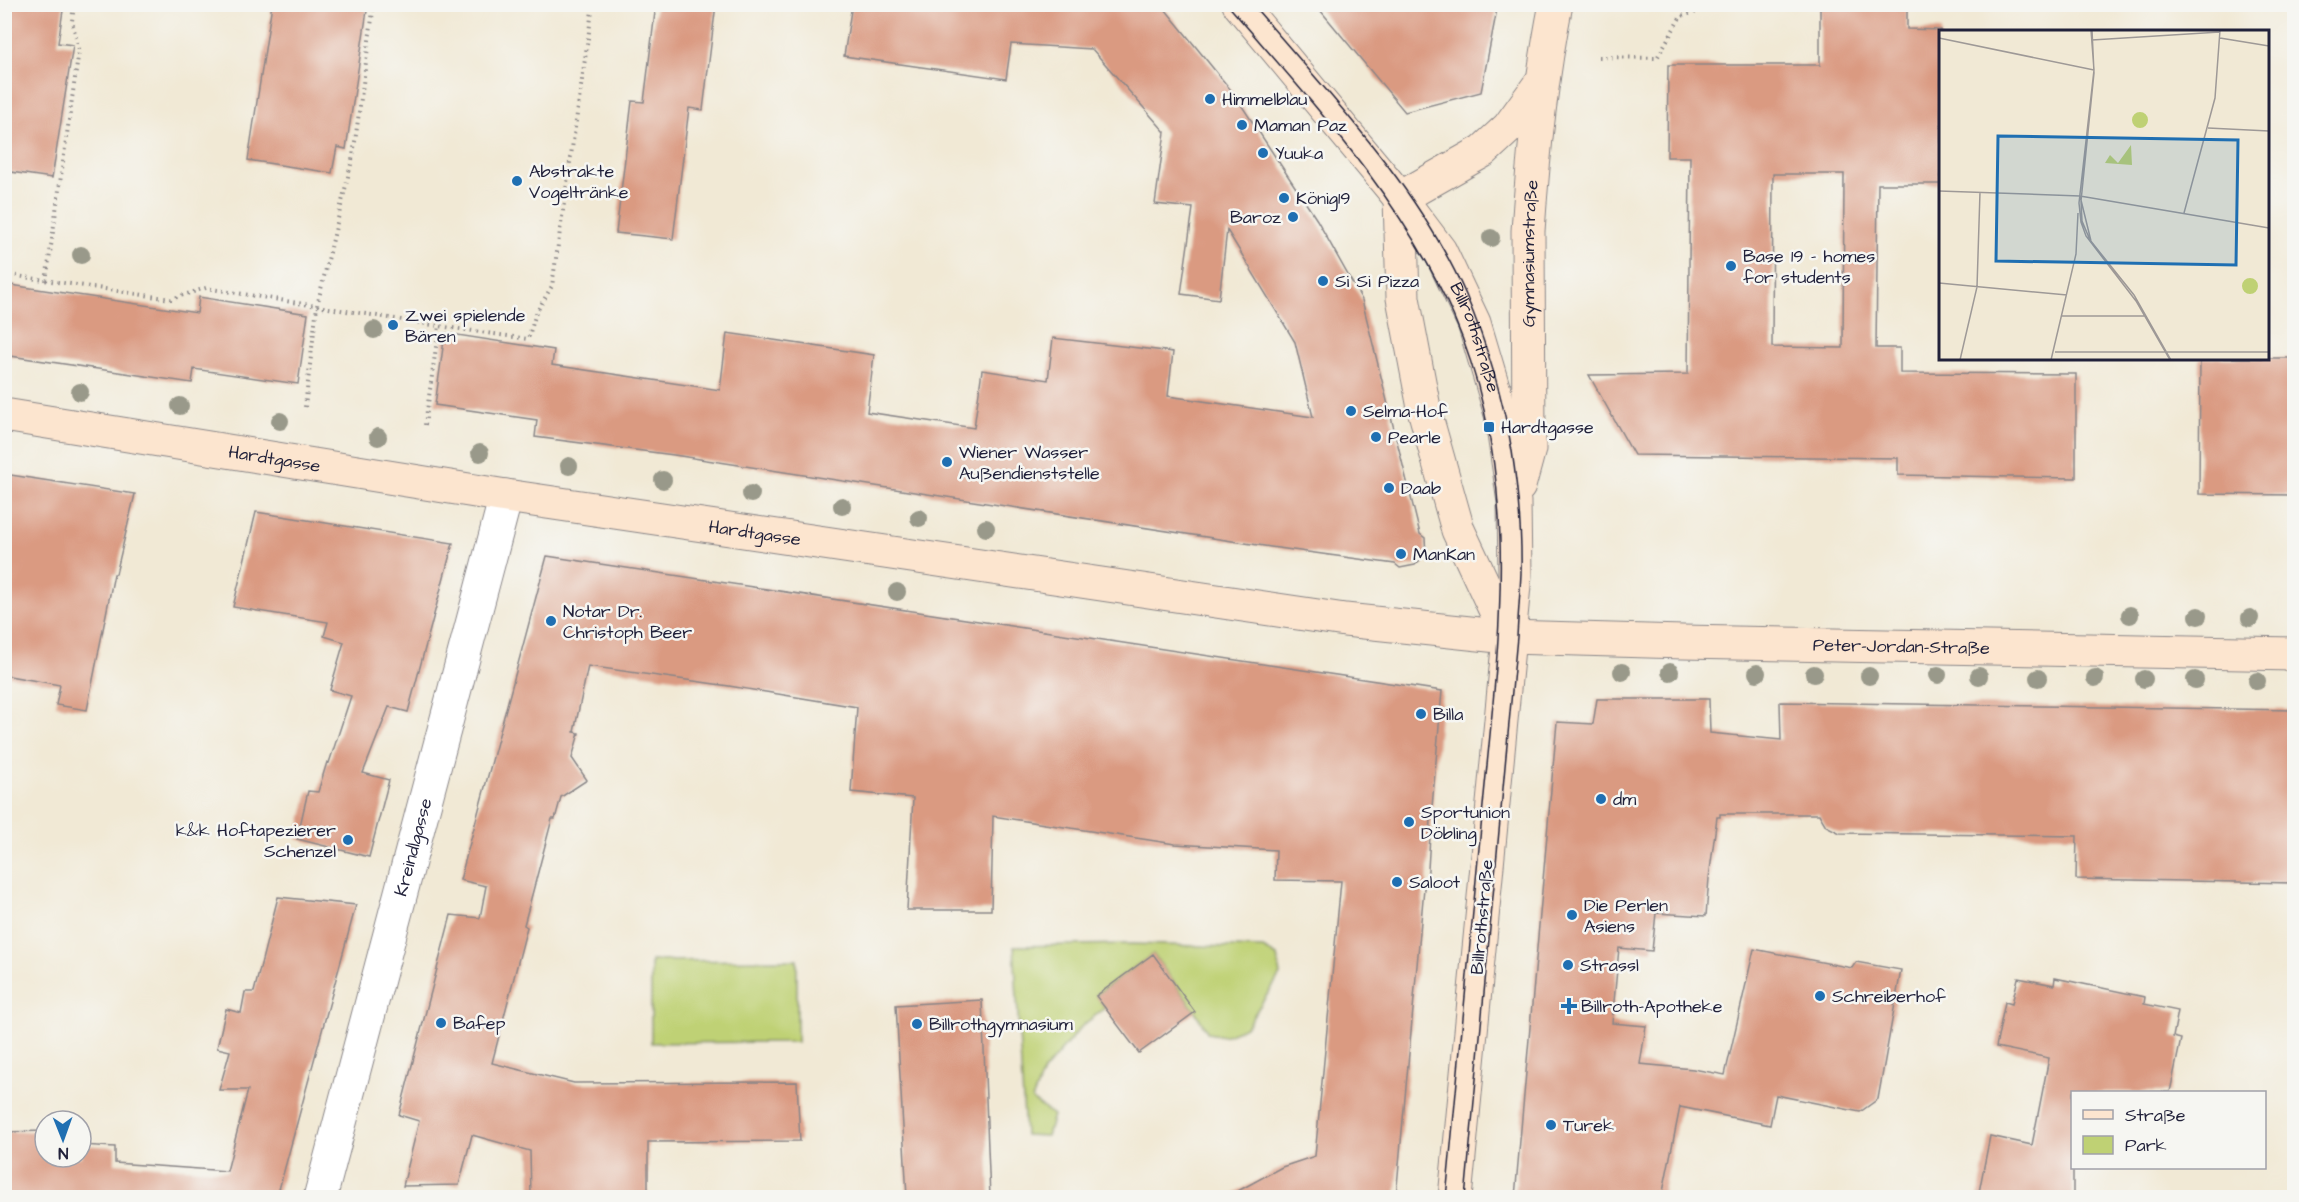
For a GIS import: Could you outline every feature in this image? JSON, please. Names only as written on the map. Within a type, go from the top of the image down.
[{"type":"street","name":"Billrothstraße","points":[[1239,4],[1400,198],[1440,251],[1474,323],[1495,387],[1501,414],[1514,502],[1515,575],[1455,1197]]},
{"type":"street","name":"Gymnasiumstraße","points":[[1514,502],[1529,449],[1528,231],[1541,83],[1556,4]]},
{"type":"street","points":[[1508,637],[1458,530],[1425,413],[1403,298],[1400,198],[1483,151],[1509,127],[1541,83]]},
{"type":"street","name":"Hardtgasse","points":[[4,415],[506,496],[1344,620],[1508,637]]},
{"type":"street","name":"Kreindlgasse","points":[[320,1197],[506,496]]},
{"type":"street","name":"Peter-Jordan-Straße","points":[[1508,637],[2295,654]]},
{"type":"path","points":[[46,280],[79,50],[72,21],[74,4]]},
{"type":"path","points":[[305,407],[317,306],[353,156],[374,4]]},
{"type":"path","points":[[4,274],[171,299],[206,288],[528,339],[536,313],[552,286],[592,4]]},
{"type":"path","points":[[1599,57],[1658,58],[1681,16],[1728,4]]},
{"type":"path","points":[[425,425],[439,326]]},
{"type":"green space","points":[[1133,944],[1263,948],[1277,956],[1280,975],[1246,1027],[1224,1036],[1208,1033],[1195,1011],[1153,954],[1096,995],[1105,1008],[1082,1026],[1043,1072],[1032,1100],[1053,1115],[1047,1136],[1025,1135],[1014,946]]},
{"type":"green space","points":[[797,960],[797,1042],[651,1043],[651,961]]},
{"type":"building","points":[[4,4],[64,4],[58,43],[73,45],[52,178],[4,171]]},
{"type":"building","points":[[272,4],[368,4],[346,149],[337,147],[332,173],[248,160]]},
{"type":"building","points":[[656,4],[716,4],[703,110],[689,108],[673,239],[616,233],[632,101],[644,102]]},
{"type":"building","points":[[852,4],[1161,4],[1234,94],[1317,220],[1362,300],[1420,534],[1425,538],[1426,554],[1415,565],[1400,568],[1395,564],[674,455],[535,437],[537,420],[435,405],[445,333],[554,350],[552,365],[720,390],[727,333],[874,355],[867,412],[974,428],[982,370],[1048,380],[1053,338],[1173,352],[1168,396],[1313,417],[1295,342],[1227,230],[1219,299],[1181,294],[1193,208],[1155,204],[1165,132],[1092,49],[1011,44],[1006,79],[844,56]]},
{"type":"building","points":[[1315,4],[1498,4],[1481,92],[1405,112]]},
{"type":"building","name":"Base 19 - homes for students","points":[[1820,4],[1907,4],[1907,29],[1941,30],[1939,30],[1939,184],[1878,184],[1876,348],[1900,348],[1900,373],[2076,374],[2076,478],[1898,475],[1898,458],[1634,455],[1589,375],[1688,374],[1690,157],[1667,157],[1668,65],[1820,65]],"holes":[[[1773,174],[1844,174],[1843,348],[1772,347]]]},
{"type":"building","points":[[4,284],[197,313],[199,297],[308,314],[298,384],[194,369],[192,383],[4,355]]},
{"type":"building","points":[[2295,358],[2295,495],[2199,494],[2200,360]]},
{"type":"building","points":[[4,474],[135,494],[116,574],[114,574],[87,710],[56,705],[60,685],[4,675]]},
{"type":"building","points":[[256,512],[453,543],[408,712],[389,707],[363,773],[389,780],[369,857],[297,839],[308,791],[318,792],[351,696],[330,690],[344,642],[324,636],[328,622],[233,607]]},
{"type":"building","points":[[547,556],[1442,691],[1427,886],[1424,888],[1396,1197],[1227,1197],[1282,1167],[1315,1156],[1341,881],[1275,880],[1276,850],[1175,844],[993,816],[991,910],[907,910],[913,798],[851,792],[857,707],[588,666],[574,732],[579,733],[572,758],[587,780],[561,797],[555,819],[552,819],[524,925],[527,927],[492,1063],[574,1083],[797,1082],[800,1141],[648,1142],[648,1197],[531,1197],[530,1151],[472,1135],[459,1185],[403,1186],[419,1121],[399,1115],[451,915],[480,918],[486,886],[460,880]]},
{"type":"building","points":[[1597,699],[1709,699],[1710,733],[1781,740],[1780,702],[2295,710],[2295,883],[2076,879],[2077,836],[1840,833],[1826,826],[1819,814],[1720,814],[1720,817],[1717,817],[1706,916],[1656,913],[1652,951],[1619,948],[1612,1023],[1646,1026],[1640,1064],[1693,1069],[1725,1075],[1754,949],[1852,968],[1856,962],[1901,970],[1878,1099],[1860,1112],[1776,1095],[1770,1125],[1680,1107],[1662,1197],[1515,1197],[1557,722],[1593,724]]},
{"type":"building","points":[[278,897],[356,905],[277,1197],[4,1197],[4,1132],[33,1131],[33,1169],[93,1169],[93,1146],[115,1147],[115,1163],[227,1171],[248,1090],[219,1090],[230,1051],[217,1048],[226,1009],[241,1013],[245,992],[254,992]]},
{"type":"building","points":[[1153,954],[1195,1012],[1139,1053],[1096,996]]},
{"type":"building","points":[[2018,978],[2054,985],[2055,978],[2145,997],[2144,1004],[2178,1011],[2173,1037],[2181,1039],[2170,1091],[2071,1091],[2073,1197],[1978,1197],[1990,1136],[2032,1145],[2049,1058],[1996,1047],[2005,1002],[2012,1004]]},
{"type":"building","points":[[982,1000],[990,1197],[907,1197],[896,1005]]},
{"type":"tram line","points":[[1227,4],[1352,151],[1381,190],[1432,271],[1453,315],[1476,378],[1490,441],[1498,504],[1500,568],[1498,632],[1494,696],[1446,1198]]},
{"type":"tram line","points":[[1252,4],[1370,142],[1423,216],[1446,255],[1466,295],[1481,333],[1504,411],[1512,451],[1518,497],[1521,558],[1517,637],[1465,1198]]},
{"type":"place","name":"Himmelblau","points":[[1210,99]]},
{"type":"place","name":"Maman Paz","points":[[1242,125]]},
{"type":"place","name":"Yuuka","points":[[1263,153]]},
{"type":"place","name":"Abstrakte Vogeltränke","points":[[517,181]]},
{"type":"place","name":"König19","points":[[1284,198]]},
{"type":"place","name":"Baroz","points":[[1293,217]]},
{"type":"place","name":"Base 19 - homes for students","points":[[1731,266]]},
{"type":"place","name":"Si Si Pizza","points":[[1323,281]]},
{"type":"place","name":"Zwei spielende Bären","points":[[393,325]]},
{"type":"place","name":"Selma-Hof","points":[[1351,411]]},
{"type":"place","name":"Hardtgasse","points":[[1489,427]]},
{"type":"place","name":"Pearle","points":[[1376,437]]},
{"type":"place","name":"Wiener Wasser Außendienststelle","points":[[947,462]]},
{"type":"place","name":"Daab","points":[[1389,488]]},
{"type":"place","name":"ManKan","points":[[1401,554]]},
{"type":"place","name":"Notar Dr. Christoph Beer","points":[[551,621]]},
{"type":"place","name":"Billa","points":[[1421,714]]},
{"type":"place","name":"dm","points":[[1601,799]]},
{"type":"place","name":"Sportunion Döbling","points":[[1409,822]]},
{"type":"place","name":"k&k Hoftapezierer Schenzel","points":[[348,840]]},
{"type":"place","name":"Saloot","points":[[1397,882]]},
{"type":"place","name":"Die Perlen Asiens","points":[[1572,915]]},
{"type":"place","name":"Strassl","points":[[1568,965]]},
{"type":"place","name":"Schreiberhof","points":[[1820,996]]},
{"type":"place","name":"Billroth-Apotheke","points":[[1569,1006]]},
{"type":"place","name":"Bafep","points":[[441,1023]]},
{"type":"place","name":"Billrothgymnasium","points":[[917,1024]]},
{"type":"place","name":"Turek","points":[[1551,1125]]}]
